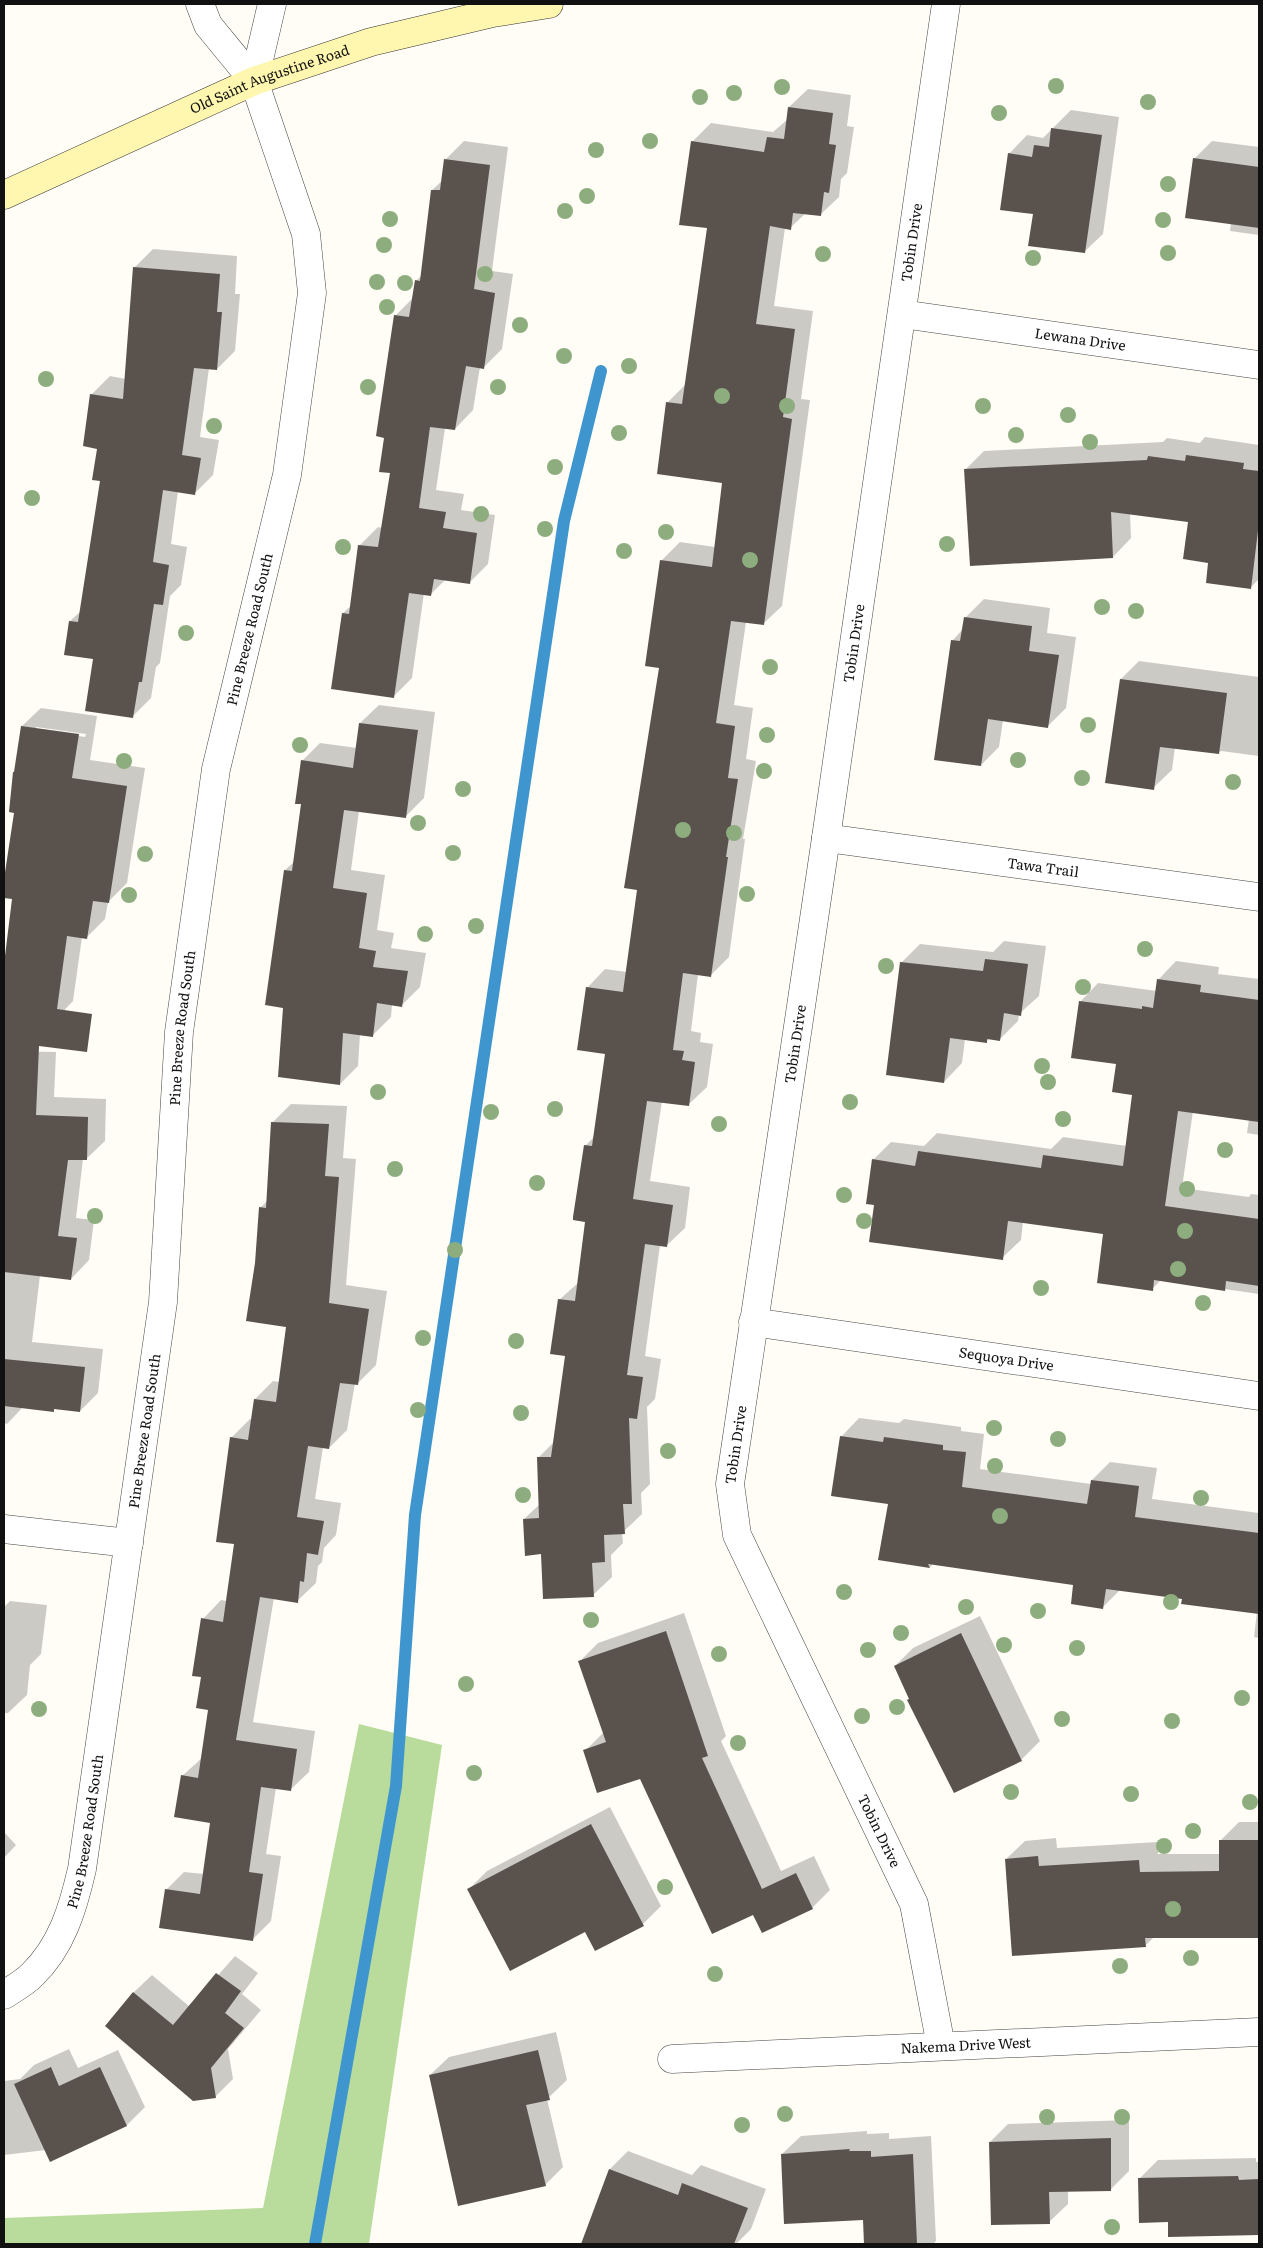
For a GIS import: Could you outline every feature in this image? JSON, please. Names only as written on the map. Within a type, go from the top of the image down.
[{"type":"main road","name":"Old Saint Augustine Road","points":[[4,195],[254,81],[371,42],[493,13],[549,4]]},
{"type":"street","points":[[200,4],[208,25],[254,81]]},
{"type":"street","points":[[254,81],[272,4]]},
{"type":"street","name":"Tobin Drive","points":[[942,2046],[914,1904],[737,1535],[730,1484],[826,838],[946,4]]},
{"type":"street","name":"Pine Breeze Road South","points":[[4,1995],[32,1975],[58,1942],[73,1910],[82,1869],[163,1302],[178,1032],[216,769],[287,475],[312,293],[306,234],[254,81]]},
{"type":"street","name":"Lewana Drive","points":[[902,314],[1259,365]]},
{"type":"street","name":"Tawa Trail","points":[[826,838],[1259,896]]},
{"type":"street","name":"Sequoya Drive","points":[[753,1322],[1259,1396]]},
{"type":"street","points":[[4,1529],[129,1543]]},
{"type":"street","name":"Nakema Drive West","points":[[672,2059],[1259,2032]]},
{"type":"green space","points":[[359,1724],[442,1745],[369,2244],[4,2244],[4,2218],[263,2208]]},
{"type":"building","points":[[788,107],[833,113],[829,144],[836,145],[829,193],[824,192],[821,216],[793,213],[791,230],[770,226],[756,324],[795,329],[783,417],[792,419],[764,625],[731,621],[716,723],[735,726],[728,778],[738,779],[726,857],[728,857],[711,977],[683,973],[673,1050],[684,1051],[682,1060],[695,1062],[689,1106],[647,1101],[633,1199],[673,1205],[667,1247],[645,1244],[627,1375],[643,1377],[637,1419],[629,1418],[632,1504],[623,1504],[625,1534],[604,1535],[605,1562],[592,1563],[594,1597],[543,1599],[541,1554],[525,1556],[523,1519],[539,1518],[537,1457],[551,1457],[565,1356],[550,1354],[558,1299],[575,1301],[585,1222],[573,1220],[573,1217],[584,1145],[592,1146],[605,1054],[577,1050],[586,987],[623,992],[637,890],[624,888],[659,668],[645,666],[660,560],[712,567],[722,483],[657,474],[666,402],[682,404],[707,228],[679,225],[691,141],[764,152],[767,137],[784,139]]},
{"type":"building","points":[[1051,128],[1102,135],[1085,253],[1028,246],[1033,214],[1000,210],[1008,153],[1032,157],[1034,145],[1049,147]]},
{"type":"building","points":[[1193,158],[1259,167],[1259,228],[1185,218]]},
{"type":"building","points":[[444,159],[490,165],[474,289],[495,293],[484,369],[466,366],[455,430],[430,427],[419,508],[446,512],[443,528],[477,533],[470,584],[434,579],[431,596],[409,593],[394,698],[331,689],[342,613],[349,614],[358,545],[378,547],[390,473],[379,472],[384,438],[376,436],[394,315],[409,317],[415,280],[420,281],[431,190],[440,190]]},
{"type":"building","points":[[133,267],[220,274],[217,312],[222,312],[217,370],[194,368],[182,455],[201,458],[195,495],[163,490],[153,562],[169,565],[163,605],[154,604],[142,682],[139,682],[133,718],[85,711],[93,659],[64,655],[69,621],[78,622],[100,481],[92,480],[97,449],[83,446],[90,394],[123,399]]},
{"type":"building","points":[[1186,455],[1244,463],[1243,469],[1259,471],[1259,522],[1251,589],[1206,583],[1208,563],[1183,559],[1188,522],[1111,512],[1113,558],[970,566],[964,469],[1147,460],[1148,456],[1185,461]]},
{"type":"building","points":[[964,617],[1032,626],[1029,651],[1059,655],[1048,728],[988,719],[981,766],[934,760],[951,640],[960,641]]},
{"type":"building","points":[[1120,679],[1227,693],[1219,754],[1160,747],[1154,790],[1105,783]]},
{"type":"building","points":[[359,723],[418,730],[406,818],[344,810],[333,888],[367,893],[359,948],[376,951],[373,967],[408,971],[402,1007],[377,1003],[373,1037],[343,1033],[340,1085],[278,1077],[283,1008],[265,1005],[284,870],[292,871],[301,804],[295,804],[301,760],[353,768]]},
{"type":"building","points":[[21,726],[79,734],[72,778],[127,786],[109,903],[93,901],[87,939],[67,936],[57,1009],[92,1014],[87,1052],[39,1046],[36,1115],[88,1117],[87,1160],[68,1160],[58,1236],[77,1238],[71,1280],[4,1272],[4,964],[12,899],[4,898],[4,879],[14,813],[9,812],[13,772]]},
{"type":"building","points":[[985,959],[1028,964],[1021,1016],[1004,1013],[1000,1041],[987,1039],[987,1043],[950,1038],[944,1083],[886,1075],[900,962],[983,971]]},
{"type":"building","points":[[1157,979],[1201,985],[1200,992],[1259,1000],[1259,1122],[1178,1111],[1165,1206],[1259,1219],[1259,1286],[1226,1281],[1225,1291],[1154,1280],[1153,1291],[1097,1283],[1103,1234],[1008,1221],[1003,1260],[869,1242],[874,1205],[866,1204],[872,1159],[915,1166],[918,1151],[1041,1168],[1043,1155],[1123,1166],[1132,1095],[1112,1092],[1116,1064],[1071,1058],[1079,1001],[1142,1009],[1142,1006],[1153,1008]]},
{"type":"building","points":[[271,1122],[329,1124],[325,1176],[339,1177],[329,1303],[369,1309],[358,1385],[340,1383],[329,1449],[308,1446],[297,1517],[324,1521],[318,1555],[307,1553],[304,1582],[300,1581],[298,1603],[260,1597],[236,1740],[297,1749],[291,1791],[261,1787],[249,1872],[263,1874],[253,1941],[159,1928],[165,1889],[200,1894],[210,1823],[174,1817],[181,1775],[198,1778],[208,1710],[196,1708],[201,1677],[192,1676],[201,1618],[223,1622],[234,1544],[216,1542],[230,1437],[248,1440],[254,1399],[276,1402],[286,1327],[246,1321],[255,1263],[259,1207],[266,1208]]},
{"type":"building","points":[[4,1359],[85,1367],[80,1412],[54,1409],[54,1412],[4,1406]]},
{"type":"building","points":[[840,1436],[883,1442],[884,1437],[943,1445],[943,1450],[966,1452],[962,1487],[1087,1504],[1091,1480],[1139,1486],[1135,1517],[1259,1533],[1259,1614],[1181,1604],[1182,1599],[1106,1589],[1103,1609],[1071,1604],[1073,1585],[928,1564],[930,1568],[878,1560],[888,1504],[831,1496]]},
{"type":"building","points":[[666,1631],[708,1756],[702,1758],[762,1889],[796,1873],[813,1909],[762,1933],[753,1915],[712,1934],[640,1779],[597,1793],[583,1750],[606,1742],[578,1661]]},
{"type":"building","points":[[961,1633],[1022,1761],[954,1793],[907,1700],[909,1699],[894,1666]]},
{"type":"building","points":[[591,1824],[644,1926],[595,1951],[585,1932],[510,1971],[467,1889]]},
{"type":"building","points":[[1219,1840],[1259,1840],[1259,1938],[1145,1938],[1146,1947],[1012,1956],[1005,1859],[1038,1856],[1039,1866],[1139,1860],[1140,1872],[1219,1871]]},
{"type":"building","points":[[216,1973],[241,1991],[225,2013],[244,2028],[211,2068],[216,2098],[193,2101],[105,2026],[133,1992],[173,2025]]},
{"type":"building","points":[[538,2050],[550,2100],[526,2105],[546,2186],[458,2206],[429,2075]]},
{"type":"building","points":[[51,2067],[59,2086],[100,2067],[127,2126],[50,2162],[14,2084]]},
{"type":"building","points":[[1111,2138],[1111,2191],[1049,2192],[1050,2224],[991,2225],[989,2142]]},
{"type":"building","points":[[850,2149],[849,2151],[871,2151],[871,2157],[913,2154],[917,2244],[864,2244],[863,2220],[784,2224],[781,2154]]},
{"type":"building","points":[[609,2169],[678,2195],[682,2183],[748,2208],[734,2244],[581,2244]]},
{"type":"building","points":[[1238,2176],[1239,2180],[1259,2179],[1259,2235],[1168,2237],[1168,2222],[1139,2223],[1138,2178]]},
{"type":"waterway","points":[[315,2244],[396,1786],[415,1515],[564,521],[601,371]]}]
